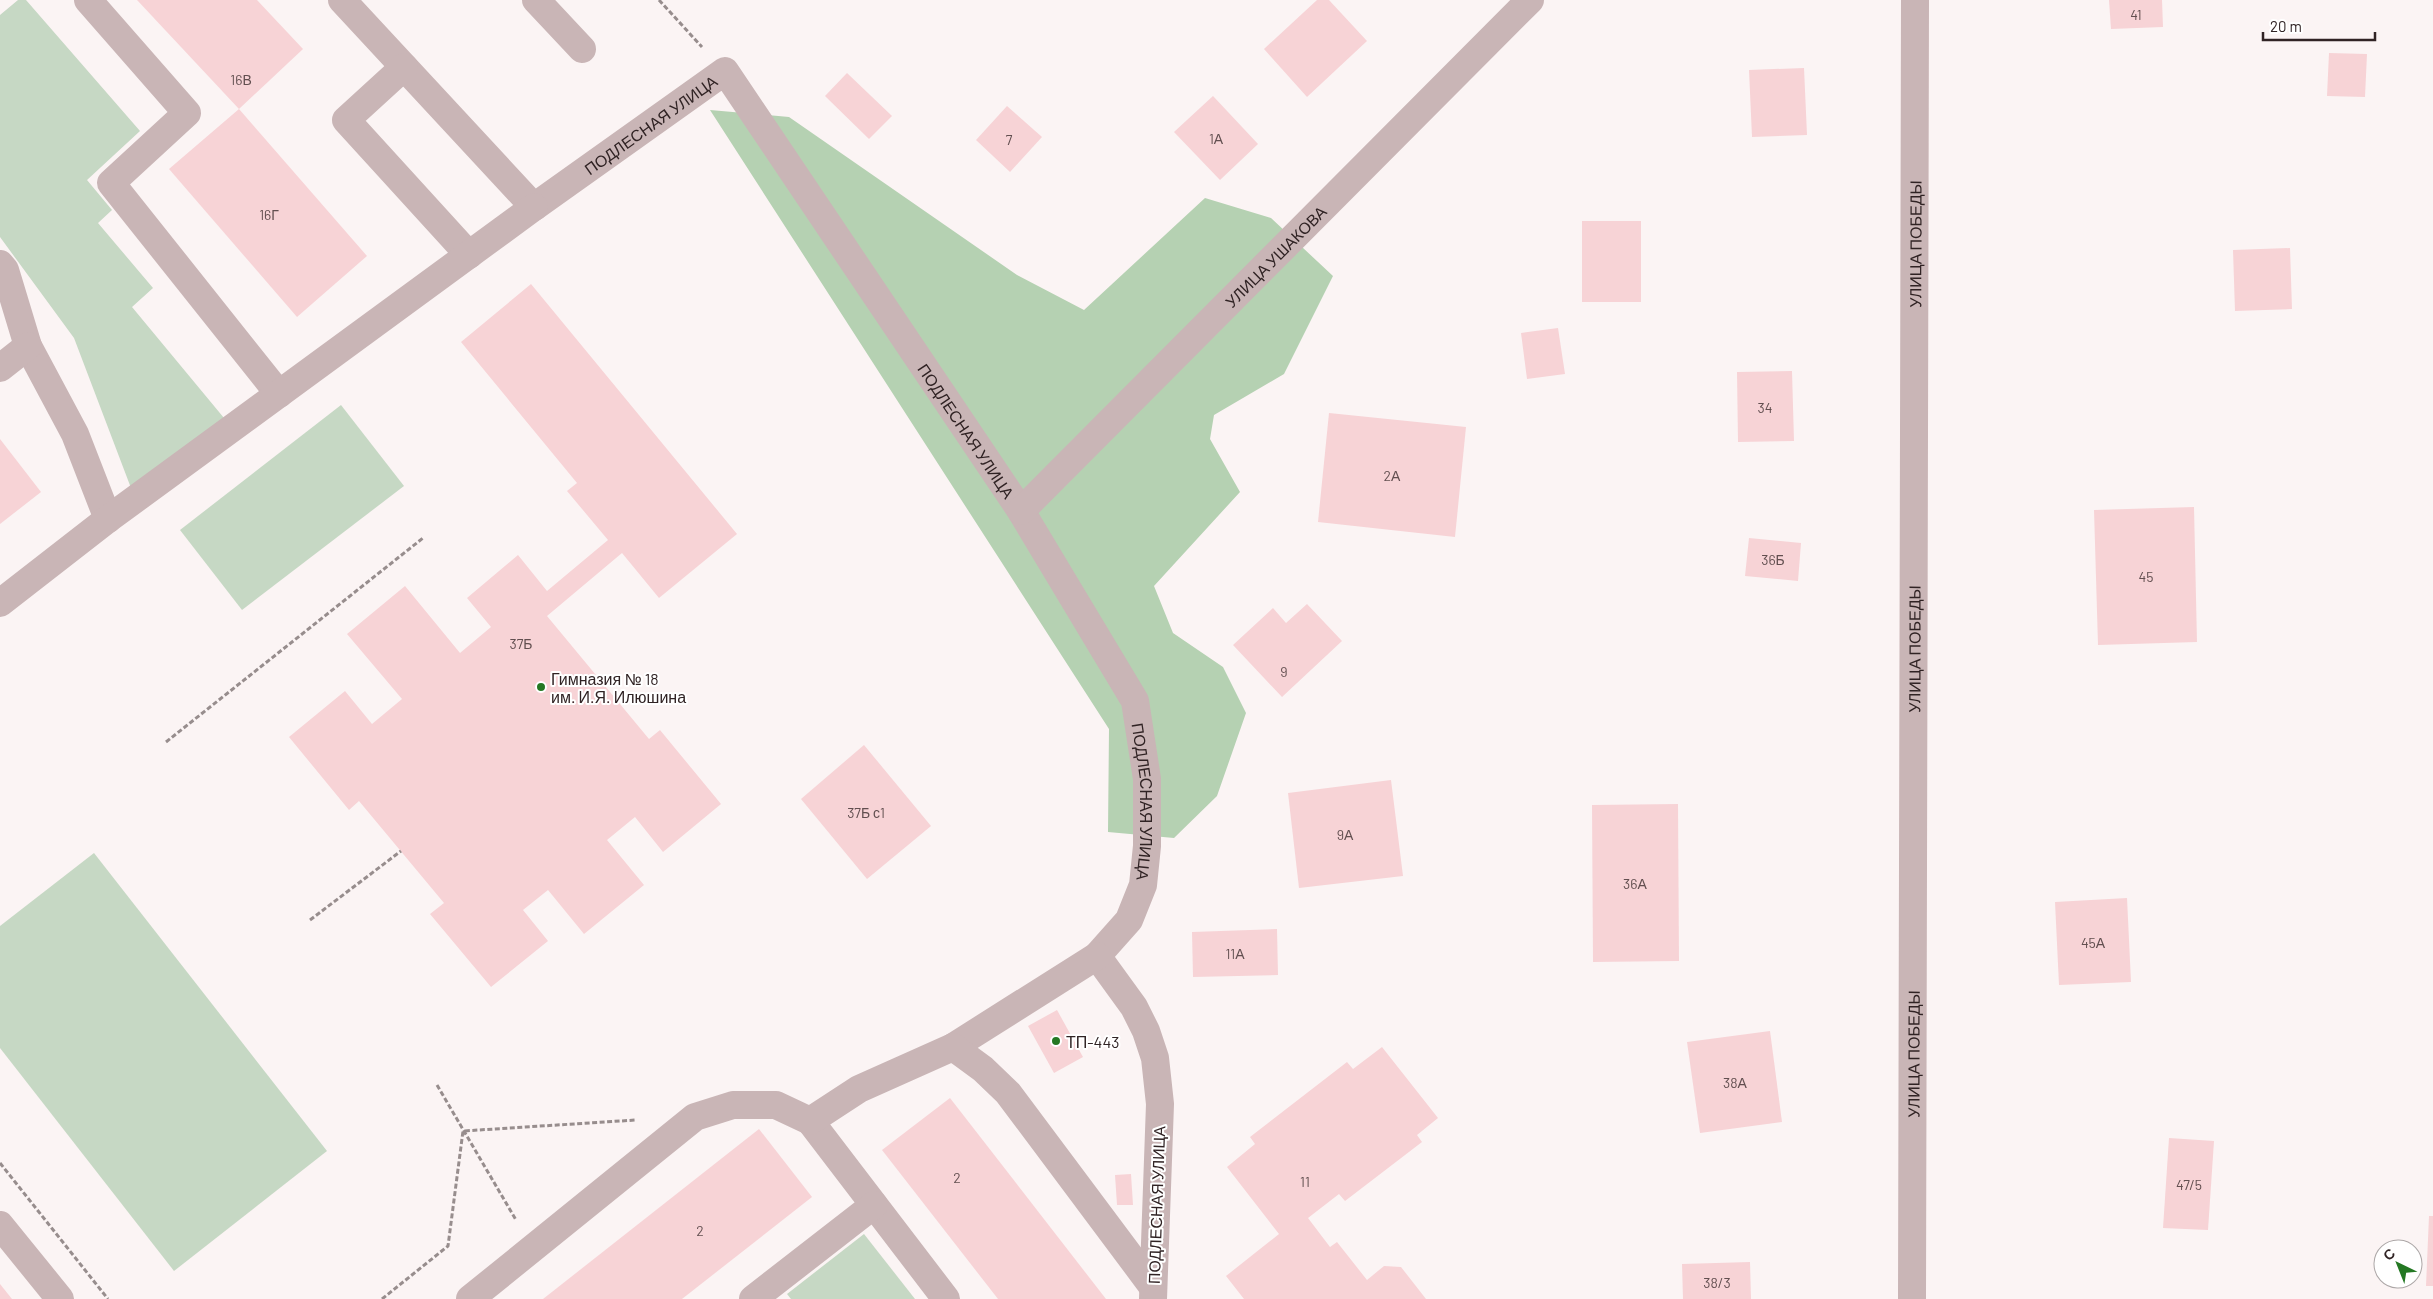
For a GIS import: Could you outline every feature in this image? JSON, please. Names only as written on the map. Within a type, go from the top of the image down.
[{"type":"street","points":[[88,0],[187,113],[111,183],[279,394]]},
{"type":"street","points":[[342,0],[534,207]]},
{"type":"street","points":[[536,0],[582,49]]},
{"type":"street","name":"УЛИЦА УШАКОВА","points":[[1021,511],[1530,0]]},
{"type":"street","name":"УЛИЦА ПОБЕДЫ","points":[[1912,1299],[1914,0]]},
{"type":"street","points":[[404,67],[346,120],[469,255]]},
{"type":"street","name":"ПОДЛЕСНАЯ УЛИЦА","points":[[0,603],[108,519],[534,207],[725,71],[1021,511],[1135,701],[1147,779],[1147,846],[1143,885],[1129,920],[1097,956],[1134,1008],[1146,1031],[1155,1058],[1160,1104],[1153,1293]]},
{"type":"street","points":[[0,264],[5,270],[28,346],[75,434],[108,519]]},
{"type":"street","points":[[0,368],[28,346]]},
{"type":"street","points":[[810,1120],[859,1090],[953,1048],[1097,956]]},
{"type":"street","points":[[953,1048],[983,1069],[1008,1093],[1153,1293]]},
{"type":"street","points":[[470,1299],[695,1117],[733,1106],[776,1105],[810,1120],[946,1299]]},
{"type":"street","points":[[753,1299],[874,1205]]},
{"type":"street","points":[[0,1226],[60,1299]]},
{"type":"path","points":[[659,0],[725,71]]},
{"type":"path","points":[[166,742],[424,538]]},
{"type":"path","points":[[310,920],[401,851]]},
{"type":"path","points":[[437,1085],[533,1248]]},
{"type":"path","points":[[463,1131],[637,1120]]},
{"type":"path","points":[[382,1299],[448,1246],[463,1131]]},
{"type":"path","points":[[0,1163],[108,1299]]},
{"type":"green space","points":[[18,0],[26,0],[140,131],[87,180],[112,210],[98,223],[153,288],[132,307],[224,418],[131,488],[74,338],[0,237],[0,15]]},
{"type":"green space","points":[[710,110],[789,117],[1017,275],[1084,310],[1205,198],[1271,218],[1333,276],[1284,374],[1214,415],[1210,439],[1240,492],[1154,586],[1173,633],[1223,667],[1246,713],[1217,796],[1174,838],[1108,832],[1109,729]]},
{"type":"green space","points":[[341,405],[404,486],[242,610],[180,530]]},
{"type":"green space","points":[[94,853],[327,1151],[174,1271],[0,1048],[0,926]]},
{"type":"green space","points":[[864,1234],[915,1299],[791,1299],[787,1294]]},
{"type":"building","points":[[137,0],[257,0],[303,49],[239,109]]},
{"type":"building","points":[[1317,0],[1329,0],[1367,41],[1307,97],[1264,49]]},
{"type":"building","points":[[2109,0],[2162,0],[2163,27],[2111,29]]},
{"type":"building","points":[[2329,53],[2367,54],[2365,97],[2327,96]]},
{"type":"building","points":[[1804,68],[1807,135],[1752,137],[1749,70]]},
{"type":"building","points":[[847,73],[892,116],[869,139],[825,96]]},
{"type":"building","points":[[1213,96],[1258,144],[1220,180],[1174,132]]},
{"type":"building","points":[[1007,106],[1042,137],[1010,172],[976,140]]},
{"type":"building","points":[[239,109],[367,256],[297,317],[169,169]]},
{"type":"building","points":[[1582,221],[1641,221],[1641,302],[1582,302]]},
{"type":"building","points":[[2290,248],[2292,309],[2235,311],[2233,250]]},
{"type":"building","points":[[531,284],[737,534],[659,598],[622,553],[547,616],[649,739],[660,730],[721,804],[663,852],[635,817],[607,840],[644,885],[584,934],[548,890],[523,910],[548,941],[491,987],[430,914],[444,903],[359,801],[349,810],[289,737],[345,691],[372,724],[402,699],[347,634],[405,586],[460,653],[491,627],[467,598],[518,555],[547,591],[608,540],[567,491],[577,483],[461,342]]},
{"type":"building","points":[[1558,328],[1565,374],[1527,379],[1521,333]]},
{"type":"building","points":[[1792,371],[1794,441],[1738,442],[1737,372]]},
{"type":"building","points":[[1329,413],[1466,427],[1455,537],[1318,522]]},
{"type":"building","points":[[0,439],[41,492],[0,524]]},
{"type":"building","points":[[2194,507],[2197,642],[2098,645],[2094,510]]},
{"type":"building","points":[[1749,538],[1801,543],[1798,581],[1745,576]]},
{"type":"building","points":[[1307,604],[1342,641],[1282,697],[1233,645],[1273,608],[1286,623]]},
{"type":"building","points":[[864,745],[931,826],[867,879],[801,799]]},
{"type":"building","points":[[1391,780],[1403,876],[1299,888],[1288,793]]},
{"type":"building","points":[[1678,804],[1679,961],[1593,962],[1592,805]]},
{"type":"building","points":[[2127,898],[2131,982],[2059,985],[2055,902]]},
{"type":"building","points":[[1277,929],[1278,975],[1193,977],[1192,932]]},
{"type":"building","name":"ТП-443","points":[[1057,1010],[1083,1057],[1054,1073],[1028,1026]]},
{"type":"building","points":[[1770,1031],[1782,1122],[1700,1133],[1687,1042]]},
{"type":"building","points":[[1382,1047],[1438,1118],[1417,1135],[1422,1142],[1345,1201],[1339,1194],[1308,1218],[1330,1247],[1337,1242],[1367,1280],[1384,1266],[1401,1267],[1426,1299],[1244,1299],[1226,1276],[1279,1234],[1227,1167],[1255,1144],[1250,1137],[1347,1062],[1353,1069]]},
{"type":"building","points":[[950,1098],[1106,1299],[998,1299],[882,1150]]},
{"type":"building","points":[[759,1129],[812,1197],[682,1299],[543,1299]]},
{"type":"building","points":[[2169,1138],[2214,1141],[2208,1230],[2163,1228]]},
{"type":"building","points":[[1131,1174],[1133,1205],[1117,1205],[1115,1175]]},
{"type":"building","points":[[2429,1216],[2433,1216],[2433,1286],[2426,1286]]},
{"type":"building","points":[[1750,1262],[1751,1299],[1683,1299],[1682,1264]]},
{"type":"building","points":[[0,1284],[12,1299],[0,1299]]},
{"type":"place","name":"Гимназия № 18 им. И.Я. Илюшина","points":[[541,687]]},
{"type":"place","name":"ТП-443","points":[[1056,1041]]}]
